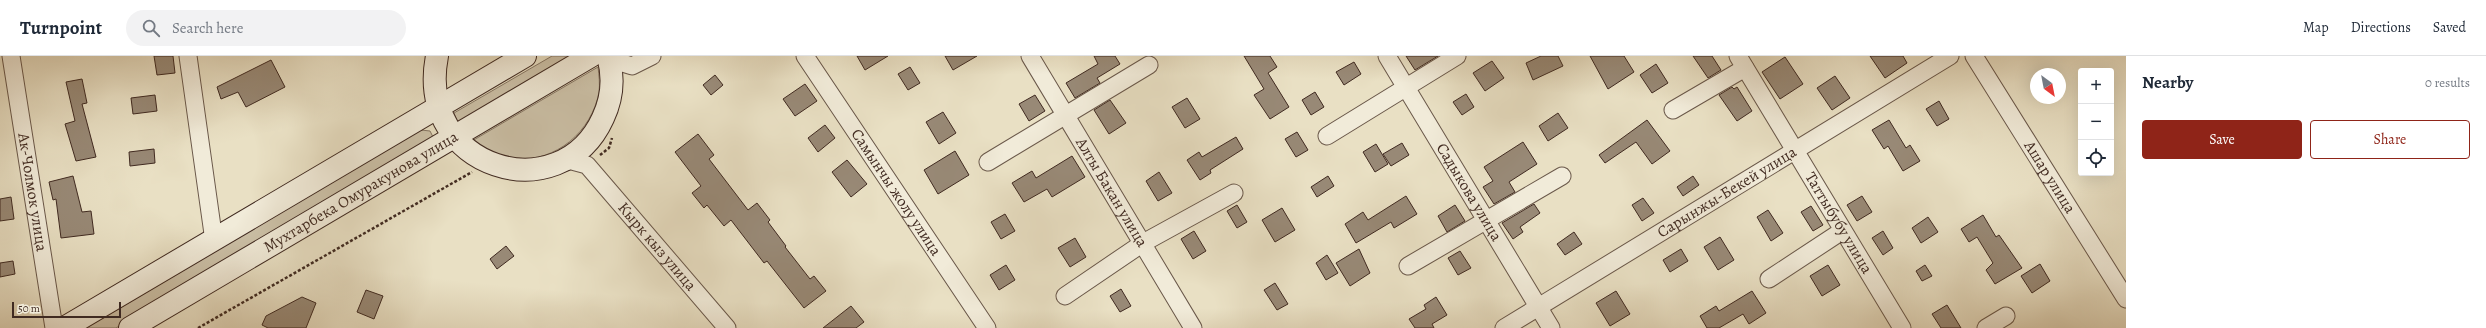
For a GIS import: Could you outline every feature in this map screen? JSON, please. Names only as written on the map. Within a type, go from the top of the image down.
[{"type":"main road","points":[[437,56],[434,90],[437,108],[453,137],[480,159],[496,166],[514,169],[531,169],[558,161],[579,149],[590,138],[600,125],[611,95],[612,79],[608,56]]},
{"type":"main road","name":"Мухтарбека Омуракунова улица","points":[[64,328],[214,241],[525,56]]},
{"type":"main road","name":"Мухтарбека Омуракунова улица","points":[[132,327],[591,56]]},
{"type":"street","name":"Ак-Чолмок улица","points":[[11,56],[54,328]]},
{"type":"street","points":[[188,56],[214,241]]},
{"type":"street","points":[[614,56],[619,62],[632,66],[652,56]]},
{"type":"street","name":"Самынчы жолу улица","points":[[805,56],[987,328]]},
{"type":"street","name":"Алты Бакан улица","points":[[1030,56],[1194,328]]},
{"type":"street","name":"Садыкова улица","points":[[1387,56],[1485,221],[1551,328]]},
{"type":"street","points":[[1327,136],[1457,56]]},
{"type":"street","name":"Сарынжы-Бекей улица","points":[[1504,328],[1793,150],[1950,56]]},
{"type":"street","name":"Ашар улица","points":[[1974,56],[2126,299]]},
{"type":"street","points":[[1673,110],[1742,62]]},
{"type":"street","name":"Таттыбубу улица","points":[[1742,62],[1793,150],[1902,328]]},
{"type":"street","points":[[988,162],[1065,114],[1149,65]]},
{"type":"street","points":[[558,161],[572,161],[587,165],[590,138]]},
{"type":"street","name":"Кырк кыз улица","points":[[587,165],[727,328]]},
{"type":"street","points":[[1408,266],[1562,176]]},
{"type":"street","points":[[1065,296],[1143,243],[1234,193]]},
{"type":"street","points":[[1769,279],[1842,231]]},
{"type":"street","points":[[1986,328],[2006,316]]},
{"type":"path","points":[[198,328],[223,316],[473,171],[479,174]]},
{"type":"shaded area","points":[[552,56],[578,56],[458,124],[454,113]]},
{"type":"shaded area","points":[[598,67],[599,92],[589,119],[570,142],[558,150],[530,158],[515,158],[498,154],[472,141]]},
{"type":"shaded area","points":[[421,130],[430,131],[434,139],[116,328],[86,328]]},
{"type":"building","points":[[154,56],[173,56],[175,73],[157,75]]},
{"type":"building","points":[[857,56],[888,56],[865,70]]},
{"type":"building","points":[[945,56],[977,56],[953,70]]},
{"type":"building","points":[[1094,56],[1115,56],[1120,64],[1097,78],[1100,83],[1075,98],[1066,83],[1098,64]]},
{"type":"building","points":[[1244,56],[1270,56],[1277,67],[1268,73],[1289,107],[1270,119],[1254,95],[1264,89]]},
{"type":"building","points":[[1406,56],[1438,56],[1415,70]]},
{"type":"building","points":[[1541,56],[1558,56],[1563,66],[1533,80],[1526,63]]},
{"type":"building","points":[[1590,56],[1624,56],[1634,72],[1608,89]]},
{"type":"building","points":[[1693,56],[1712,56],[1721,70],[1708,78]]},
{"type":"building","points":[[1870,56],[1903,56],[1907,63],[1885,78]]},
{"type":"building","points":[[1785,57],[1803,84],[1780,99],[1762,72]]},
{"type":"building","points":[[271,60],[285,87],[246,107],[238,92],[221,99],[217,87]]},
{"type":"building","points":[[1492,61],[1504,78],[1485,91],[1473,73]]},
{"type":"building","points":[[1354,62],[1361,74],[1344,85],[1336,72]]},
{"type":"building","points":[[1656,64],[1668,83],[1652,93],[1640,75]]},
{"type":"building","points":[[910,67],[920,83],[908,90],[898,74]]},
{"type":"building","points":[[715,75],[723,85],[711,95],[703,85]]},
{"type":"building","points":[[1835,76],[1850,98],[1832,110],[1817,88]]},
{"type":"building","points":[[82,79],[87,103],[82,104],[96,157],[76,161],[65,124],[75,121],[66,82]]},
{"type":"building","points":[[805,84],[817,101],[795,116],[783,99]]},
{"type":"building","points":[[1732,87],[1734,89],[1737,87],[1752,111],[1737,121],[1719,95]]},
{"type":"building","points":[[1315,92],[1324,107],[1311,115],[1302,100]]},
{"type":"building","points":[[1466,94],[1474,107],[1462,115],[1453,102]]},
{"type":"building","points":[[155,95],[157,111],[133,114],[131,98]]},
{"type":"building","points":[[1035,95],[1045,111],[1029,121],[1019,104]]},
{"type":"building","points":[[1187,98],[1200,119],[1185,128],[1172,107]]},
{"type":"building","points":[[1110,100],[1126,123],[1109,134],[1094,110]]},
{"type":"building","points":[[1939,101],[1949,119],[1937,126],[1926,109]]},
{"type":"building","points":[[943,112],[956,133],[939,144],[926,122]]},
{"type":"building","points":[[1558,113],[1568,128],[1548,141],[1539,126]]},
{"type":"building","points":[[1647,120],[1670,151],[1652,164],[1636,142],[1605,163],[1599,155]]},
{"type":"building","points":[[1889,120],[1906,148],[1910,145],[1920,161],[1903,171],[1888,146],[1884,149],[1872,130]]},
{"type":"building","points":[[825,125],[835,138],[818,152],[808,138]]},
{"type":"building","points":[[1297,132],[1308,150],[1296,157],[1285,139]]},
{"type":"building","points":[[698,134],[714,155],[709,159],[748,210],[757,203],[770,220],[768,222],[786,246],[785,247],[810,279],[814,276],[826,291],[804,308],[767,261],[764,263],[731,220],[724,226],[707,205],[704,208],[692,193],[701,186],[675,152]]},
{"type":"building","points":[[1236,137],[1243,149],[1210,170],[1211,173],[1200,180],[1187,160],[1199,152],[1202,157]]},
{"type":"building","points":[[1523,142],[1537,164],[1509,182],[1515,192],[1494,204],[1483,187],[1493,181],[1484,167]]},
{"type":"building","points":[[1402,143],[1409,155],[1391,166],[1383,154]]},
{"type":"building","points":[[1376,144],[1388,164],[1375,172],[1363,152]]},
{"type":"building","points":[[154,149],[155,163],[130,166],[129,152]]},
{"type":"building","points":[[955,151],[969,175],[938,194],[924,170]]},
{"type":"building","points":[[1072,156],[1085,177],[1052,197],[1047,189],[1024,202],[1012,183],[1032,171],[1036,178]]},
{"type":"building","points":[[847,160],[867,184],[851,197],[832,172]]},
{"type":"building","points":[[1159,172],[1172,193],[1158,201],[1146,181]]},
{"type":"building","points":[[73,176],[82,212],[91,211],[94,234],[61,238],[56,199],[53,200],[49,182]]},
{"type":"building","points":[[1328,176],[1334,186],[1317,197],[1311,187]]},
{"type":"building","points":[[1693,176],[1699,185],[1683,196],[1677,187]]},
{"type":"building","points":[[1406,196],[1417,214],[1394,228],[1391,222],[1356,243],[1345,224],[1363,212],[1368,220]]},
{"type":"building","points":[[1862,196],[1872,212],[1857,221],[1847,205]]},
{"type":"building","points":[[11,197],[14,219],[0,221],[0,199]]},
{"type":"building","points":[[1643,198],[1654,213],[1642,221],[1632,205]]},
{"type":"building","points":[[1534,204],[1540,213],[1520,227],[1523,232],[1513,239],[1502,223]]},
{"type":"building","points":[[1237,205],[1247,222],[1237,228],[1227,211]]},
{"type":"building","points":[[1455,205],[1465,221],[1447,232],[1438,216]]},
{"type":"building","points":[[1811,206],[1823,225],[1813,231],[1801,212]]},
{"type":"building","points":[[1282,208],[1295,230],[1275,242],[1262,220]]},
{"type":"building","points":[[1768,210],[1783,233],[1771,241],[1757,217]]},
{"type":"building","points":[[1005,214],[1015,231],[1001,239],[991,222]]},
{"type":"building","points":[[1983,215],[1996,237],[1999,235],[2022,268],[1995,284],[1986,270],[1993,263],[1977,237],[1969,242],[1961,229]]},
{"type":"building","points":[[1928,217],[1938,232],[1921,243],[1912,228]]},
{"type":"building","points":[[1194,231],[1206,251],[1193,259],[1181,239]]},
{"type":"building","points":[[1883,231],[1893,248],[1883,255],[1872,238]]},
{"type":"building","points":[[1574,232],[1582,244],[1565,255],[1557,244]]},
{"type":"building","points":[[1720,237],[1734,260],[1718,270],[1704,247]]},
{"type":"building","points":[[1075,238],[1086,257],[1070,267],[1058,248]]},
{"type":"building","points":[[506,246],[514,256],[497,269],[490,259]]},
{"type":"building","points":[[1359,249],[1370,273],[1350,286],[1336,263]]},
{"type":"building","points":[[1681,249],[1688,261],[1670,272],[1663,260]]},
{"type":"building","points":[[1460,251],[1471,268],[1458,275],[1448,258]]},
{"type":"building","points":[[1327,255],[1338,273],[1326,280],[1316,263]]},
{"type":"building","points":[[13,261],[15,274],[0,277],[0,263]]},
{"type":"building","points":[[2040,264],[2050,281],[2032,293],[2021,276]]},
{"type":"building","points":[[1006,265],[1015,280],[999,290],[990,275]]},
{"type":"building","points":[[1828,265],[1840,285],[1822,296],[1810,276]]},
{"type":"building","points":[[1925,265],[1932,276],[1922,281],[1916,271]]},
{"type":"building","points":[[1275,283],[1288,304],[1277,310],[1264,290]]},
{"type":"building","points":[[1121,289],[1131,306],[1120,312],[1110,296]]},
{"type":"building","points":[[366,290],[383,296],[374,319],[357,312]]},
{"type":"building","points":[[1616,291],[1630,314],[1610,326],[1596,303]]},
{"type":"building","points":[[1752,291],[1766,313],[1749,324],[1743,314],[1719,328],[1707,328],[1700,316],[1716,306],[1719,311]]},
{"type":"building","points":[[302,297],[316,303],[306,328],[268,328],[262,325],[266,316]]},
{"type":"building","points":[[1436,297],[1447,315],[1432,324],[1434,328],[1415,328],[1409,319],[1426,309],[1424,305]]},
{"type":"building","points":[[1947,305],[1961,328],[1941,328],[1932,314]]},
{"type":"building","points":[[851,306],[864,322],[856,328],[823,328]]}]
